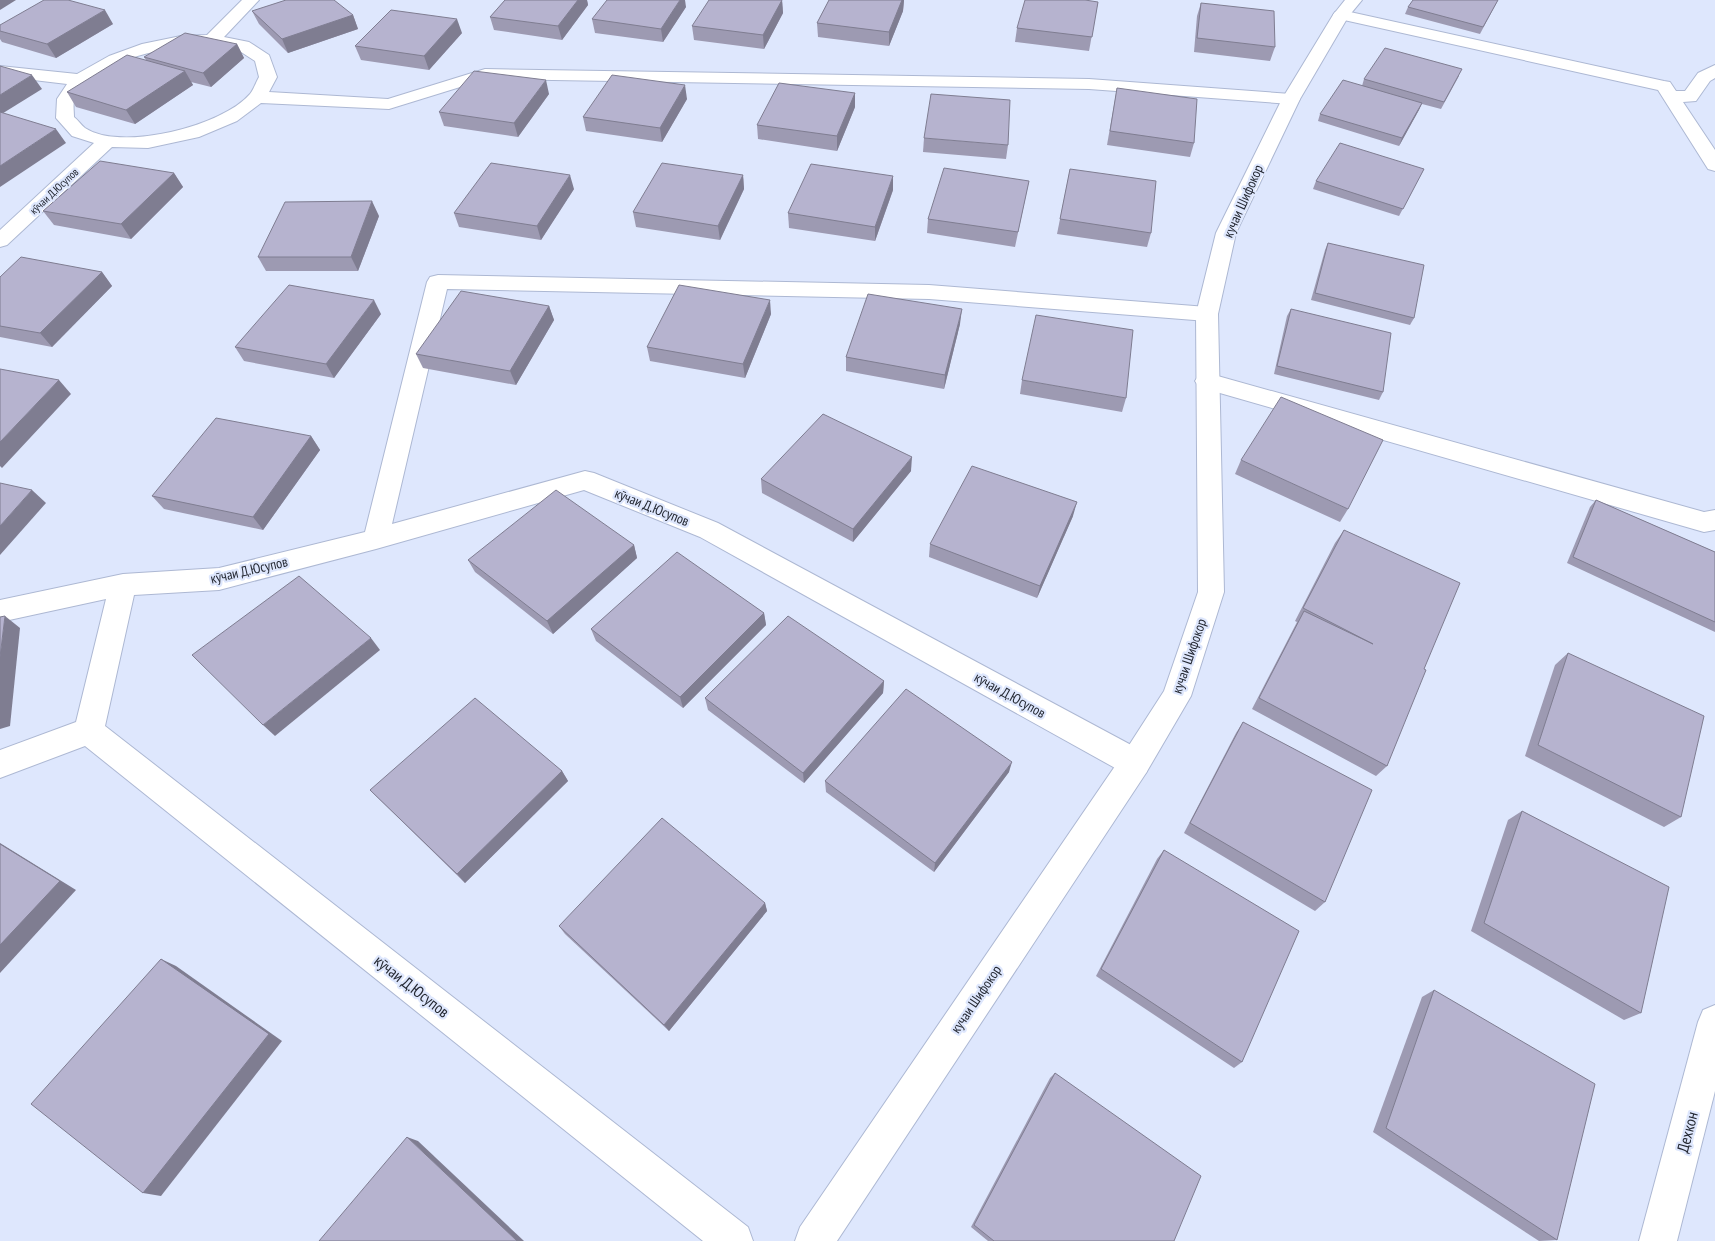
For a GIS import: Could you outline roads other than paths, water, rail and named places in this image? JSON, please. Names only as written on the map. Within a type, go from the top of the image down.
[{"type":"street","points":[[212,40],[251,0]]},
{"type":"street","points":[[1348,7],[1664,86],[1715,165]]},
{"type":"street","name":"кучаи Шифокор","points":[[814,1241],[1135,763],[1177,696],[1211,592],[1206,314],[1226,233],[1291,99],[1348,7]]},
{"type":"street","points":[[212,40],[243,46],[263,59],[268,76],[257,97],[230,117],[192,133],[148,142],[107,141],[79,132],[65,118],[66,100],[80,80],[106,63],[140,50],[177,42],[212,40]]},
{"type":"street","points":[[1671,96],[1690,98],[1704,77],[1715,70]]},
{"type":"street","points":[[0,71],[80,80]]},
{"type":"street","points":[[257,97],[389,104],[485,74],[1089,84],[1291,99]]},
{"type":"street","name":"кӯчаи Д.Юсупов","points":[[0,241],[107,141]]},
{"type":"street","points":[[376,539],[438,282],[929,292],[1206,314]]},
{"type":"street","points":[[1207,381],[1704,522],[1715,520]]},
{"type":"street","name":"кӯчаи Д.Юсупов","points":[[0,611],[123,585],[219,579],[376,539],[585,480],[709,530],[1135,763]]},
{"type":"street","points":[[0,764],[89,731],[123,585]]},
{"type":"street","name":"кӯчаи Д.Юсупов","points":[[89,731],[734,1241]]},
{"type":"street","name":"Дехкон","points":[[1658,1241],[1715,1022]]}]
